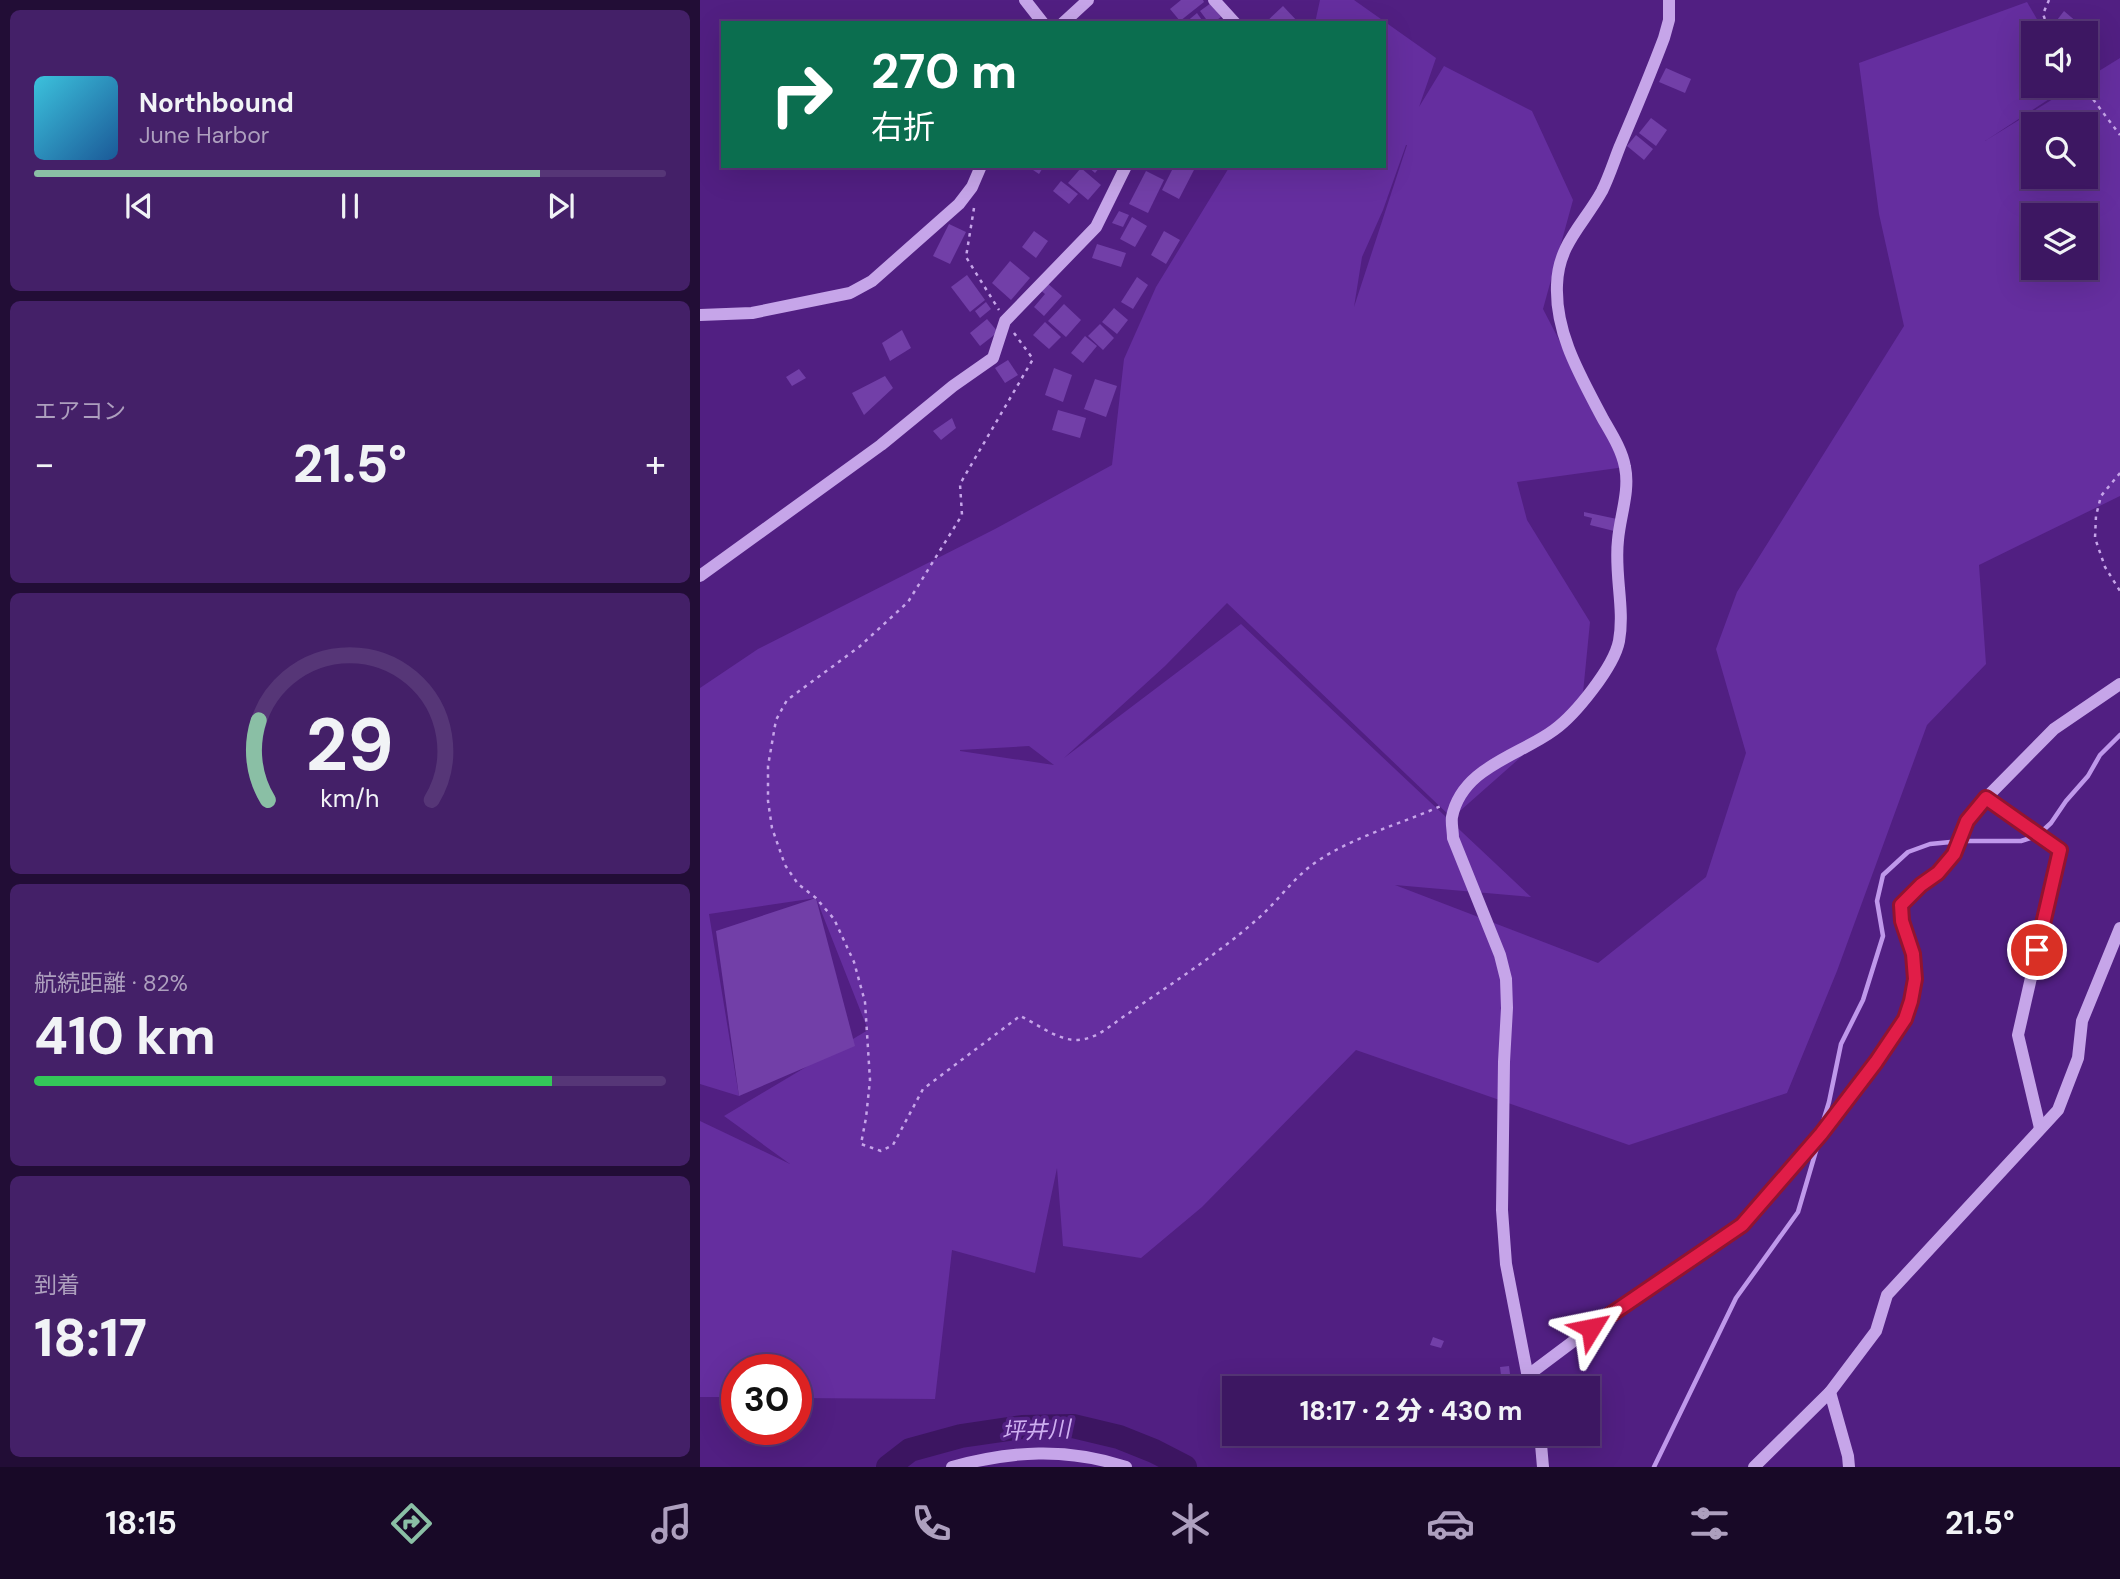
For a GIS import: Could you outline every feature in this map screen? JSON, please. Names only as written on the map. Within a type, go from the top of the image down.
[{"type":"street","points":[[1025,0],[1041,21]]},
{"type":"street","points":[[1072,20],[1088,0]]},
{"type":"street","points":[[1214,0],[1233,21]]},
{"type":"street","points":[[1528,1376],[1506,1264],[1502,1210],[1506,979],[1500,955],[1454,838],[1452,818],[1470,783],[1492,765],[1555,730],[1582,703],[1611,662],[1619,642],[1618,542],[1625,498],[1625,467],[1615,440],[1581,376],[1561,329],[1557,285],[1561,259],[1572,234],[1602,191],[1664,38],[1669,20],[1669,0]]},
{"type":"street","points":[[700,315],[752,313],[850,293],[872,281],[959,204],[972,187],[980,168]]},
{"type":"street","points":[[700,576],[881,444],[953,386],[993,358],[1006,321],[1096,228],[1125,168]]},
{"type":"street","points":[[1536,1376],[1591,1328],[1742,1225],[1821,1134],[1905,1019],[1915,979],[1913,954],[1902,921],[1901,905],[1938,873],[1954,854],[1967,821],[2054,729],[2120,684]]},
{"type":"street","points":[[1986,798],[2060,850],[2018,1035],[2040,1128]]},
{"type":"street","points":[[1754,1467],[1830,1392],[1876,1331],[1887,1295],[2058,1110],[2078,1058],[2082,1021],[2120,928]]},
{"type":"street","points":[[1830,1392],[1849,1467]]},
{"type":"street","points":[[1541,1446],[1543,1467]]},
{"type":"street","points":[[952,1467],[985,1458],[1031,1452],[1071,1454],[1126,1467]]},
{"type":"path","points":[[2046,21],[2043,14],[2049,0]]},
{"type":"path","points":[[2092,98],[2120,135]]},
{"type":"path","points":[[974,206],[966,257],[1033,359],[960,484],[962,515],[908,602],[859,647],[787,700],[776,720],[768,766],[768,801],[772,828],[785,865],[798,884],[816,898],[834,919],[853,962],[865,1002],[870,1080],[861,1144],[881,1151],[893,1145],[923,1089],[1020,1016],[1063,1038],[1079,1040],[1099,1034],[1211,956],[1262,915],[1293,881],[1317,861],[1349,842],[1460,798]]},
{"type":"path","points":[[2120,473],[2101,496],[2096,516],[2095,538],[2105,567],[2120,591]]},
{"type":"shaded area","points":[[1320,0],[1354,0],[1384,21],[1315,21]]},
{"type":"shaded area","points":[[2027,2],[2038,21],[2021,21],[2021,98],[2051,98],[2029,112],[2021,112],[2021,117],[1985,141],[2021,119],[2021,189],[2098,189],[2098,112],[2032,112],[2055,98],[2098,98],[2098,72],[2120,58],[2120,496],[1979,565],[1986,664],[1927,725],[1837,971],[1787,1093],[1629,1145],[1356,1050],[1202,1207],[1141,1258],[1063,1246],[1057,1168],[1035,1273],[952,1250],[935,1399],[812,1398],[812,1354],[721,1354],[721,1397],[700,1397],[700,1121],[790,1164],[724,1116],[868,1030],[816,898],[709,914],[739,1096],[700,1084],[700,688],[758,649],[995,529],[1112,465],[1124,359],[1156,287],[1229,168],[1386,168],[1386,23],[1436,58],[1419,107],[1444,66],[1532,111],[1573,200],[1543,309],[1625,467],[1517,482],[1527,520],[1590,622],[1582,703],[1452,818],[1227,603],[1165,666],[1064,758],[1241,624],[1531,897],[1395,885],[1598,963],[1706,877],[1746,753],[1716,649],[1737,592],[1904,326],[1879,214],[1859,63]],"holes":[[[1407,145],[1354,307],[1362,257]],[[1029,746],[1054,765],[960,751],[960,750]]]},
{"type":"building","points":[[1181,0],[1204,2],[1180,21],[1170,9]]},
{"type":"building","points":[[1211,3],[1221,17],[1216,21],[1208,21],[1200,11]]},
{"type":"building","points":[[1283,6],[1297,21],[1267,21]]},
{"type":"building","points":[[2064,11],[2076,21],[2056,21]]},
{"type":"building","points":[[1197,13],[1203,21],[1187,21]]},
{"type":"building","points":[[1666,68],[1691,79],[1685,93],[1659,82]]},
{"type":"building","points":[[1651,118],[1667,130],[1656,146],[1639,133]]},
{"type":"building","points":[[1636,135],[1653,149],[1644,160],[1627,146]]},
{"type":"building","points":[[1030,168],[1043,168],[1039,174]]},
{"type":"building","points":[[1081,168],[1101,185],[1088,200],[1068,183]]},
{"type":"building","points":[[1173,168],[1195,168],[1179,199],[1162,190]]},
{"type":"building","points":[[1146,171],[1164,180],[1148,213],[1129,204]]},
{"type":"building","points":[[1061,181],[1078,194],[1069,204],[1053,191]]},
{"type":"building","points":[[1119,211],[1129,215],[1123,227],[1112,223]]},
{"type":"building","points":[[1132,217],[1147,226],[1135,247],[1120,239]]},
{"type":"building","points":[[949,224],[966,232],[950,264],[933,256]]},
{"type":"building","points":[[1034,231],[1048,241],[1036,258],[1022,247]]},
{"type":"building","points":[[1164,231],[1180,240],[1166,264],[1151,255]]},
{"type":"building","points":[[1097,244],[1126,253],[1121,267],[1092,258]]},
{"type":"building","points":[[1010,261],[1030,278],[1011,300],[992,283]]},
{"type":"building","points":[[967,275],[985,300],[970,312],[951,287]]},
{"type":"building","points":[[1137,277],[1148,285],[1133,309],[1121,302]]},
{"type":"building","points":[[1046,282],[1062,296],[1044,316],[1034,307],[1045,294],[1039,289]]},
{"type":"building","points":[[986,302],[991,309],[980,318],[975,311]]},
{"type":"building","points":[[1064,304],[1081,320],[1066,337],[1048,321]]},
{"type":"building","points":[[1114,308],[1128,320],[1117,334],[1102,322]]},
{"type":"building","points":[[987,319],[998,332],[980,346],[970,333]]},
{"type":"building","points":[[1045,322],[1061,337],[1049,349],[1033,335]]},
{"type":"building","points":[[1100,324],[1114,338],[1103,350],[1088,336]]},
{"type":"building","points":[[902,330],[911,348],[890,361],[882,343]]},
{"type":"building","points":[[1085,336],[1097,346],[1083,363],[1071,353]]},
{"type":"building","points":[[1008,360],[1018,375],[1005,383],[995,368]]},
{"type":"building","points":[[1054,368],[1072,375],[1063,402],[1045,395]]},
{"type":"building","points":[[799,369],[806,378],[792,386],[786,377]]},
{"type":"building","points":[[885,376],[893,388],[864,415],[852,393]]},
{"type":"building","points":[[1095,379],[1117,386],[1106,417],[1084,409]]},
{"type":"building","points":[[1058,410],[1086,418],[1080,438],[1052,430]]},
{"type":"building","points":[[952,418],[956,428],[941,440],[933,431]]},
{"type":"building","points":[[1584,512],[1617,519],[1614,531],[1590,525],[1592,518],[1584,516]]},
{"type":"building","points":[[816,898],[855,1046],[739,1096],[716,931]]},
{"type":"building","points":[[1433,1337],[1444,1341],[1441,1348],[1430,1345]]},
{"type":"building","points":[[1509,1366],[1510,1374],[1501,1375],[1500,1367]]},
{"type":"waterway","points":[[1822,1125],[1841,1044],[1863,1000],[1883,936],[1877,901],[1883,875],[1908,852],[1930,844],[2021,841],[2037,836],[2051,823],[2088,776],[2100,755],[2120,735]]},
{"type":"waterway","points":[[1654,1467],[1736,1298],[1798,1212],[1818,1144]]},
{"type":"waterway","name":"坪井川","points":[[888,1467],[910,1450],[961,1436],[1022,1427],[1073,1426],[1119,1437],[1185,1467]]},
{"type":"route","points":[[1591,1328],[1742,1225],[1821,1134],[1876,1062],[1905,1019],[1915,979],[1913,954],[1902,921],[1901,905],[1938,873],[1954,854],[1967,821],[1986,798],[2060,850],[2037,950]]}]
